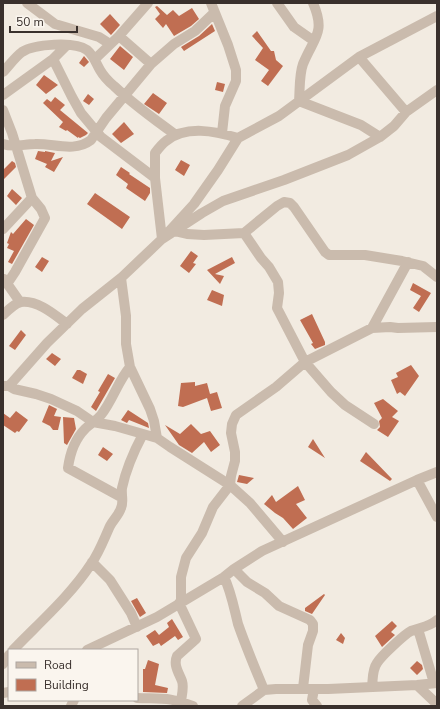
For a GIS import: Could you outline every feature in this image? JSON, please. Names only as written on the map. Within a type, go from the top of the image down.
[{"type":"street","points":[[27,3],[55,24],[95,35],[110,44]]},
{"type":"street","points":[[95,59],[119,36],[148,3]]},
{"type":"street","points":[[277,3],[294,27],[314,41]]},
{"type":"street","points":[[300,101],[303,65],[320,26],[316,6]]},
{"type":"street","points":[[3,144],[16,147],[36,144],[60,146],[80,145],[91,140],[96,131],[151,64],[174,44],[195,31],[213,8],[236,70],[236,81],[225,106],[222,133]]},
{"type":"street","points":[[283,542],[250,503],[230,485],[157,438],[115,426],[92,422],[77,411],[51,399],[6,386],[82,309],[121,278],[162,239],[194,204],[238,138],[279,116],[359,57],[437,16]]},
{"type":"street","points":[[119,36],[151,64]]},
{"type":"street","points":[[3,72],[22,52],[32,48],[49,45],[76,46],[86,50],[95,59],[105,78],[124,96],[176,135]]},
{"type":"street","points":[[3,95],[53,59],[67,45]]},
{"type":"street","points":[[359,57],[406,112]]},
{"type":"street","points":[[53,59],[81,113],[100,137],[155,178]]},
{"type":"street","points":[[162,239],[223,201],[284,180],[348,155],[380,137],[394,126],[406,112],[437,90]]},
{"type":"street","points":[[300,101],[361,125],[380,137]]},
{"type":"street","points":[[3,110],[32,198],[41,209],[45,218],[15,272],[5,281],[20,302]]},
{"type":"street","points":[[162,239],[155,178],[155,153],[165,142],[176,135],[192,131],[213,131],[238,138]]},
{"type":"street","points":[[3,228],[32,198]]},
{"type":"street","points":[[174,231],[187,234],[204,235],[244,233],[277,206],[284,202],[290,203],[325,252],[329,255],[365,255],[408,262],[423,266],[437,277]]},
{"type":"street","points":[[244,233],[278,282],[279,293],[277,308],[305,362],[327,388],[345,405],[374,424]]},
{"type":"street","points":[[372,328],[408,262]]},
{"type":"street","points":[[121,278],[126,316],[126,344],[130,367],[150,409],[157,438]]},
{"type":"street","points":[[3,315],[20,302],[28,302],[53,313],[67,324]]},
{"type":"street","points":[[181,701],[183,689],[176,660],[177,656],[196,639],[180,602],[181,577],[186,558],[202,532],[213,507],[230,485],[235,461],[235,452],[231,433],[232,424],[236,415],[276,388],[305,362],[372,328],[437,327]]},
{"type":"street","points":[[121,497],[68,468],[72,449],[76,442],[85,429],[101,416],[123,375],[130,367]]},
{"type":"street","points":[[15,649],[55,607],[92,562],[110,526],[121,510],[123,503],[121,497],[127,471],[143,434]]},
{"type":"street","points":[[89,649],[157,617],[224,577],[262,551],[437,472]]},
{"type":"street","points":[[417,480],[437,517]]},
{"type":"street","points":[[92,562],[110,580],[131,613],[137,627]]},
{"type":"street","points":[[234,569],[247,582],[265,593],[279,606],[310,620],[313,624],[313,630],[308,645],[303,688]]},
{"type":"street","points":[[224,577],[228,584],[246,645],[264,690]]},
{"type":"street","points":[[372,687],[373,672],[377,663],[406,634],[430,626],[437,620]]},
{"type":"street","points":[[242,706],[264,690],[372,687],[436,683],[418,629]]},
{"type":"street","points":[[417,685],[437,704]]},
{"type":"street","points":[[314,689],[312,700],[317,706]]},
{"type":"street","points":[[138,698],[163,698],[181,701],[192,706]]},
{"type":"building","points":[[157,6],[167,15],[173,10],[179,16],[192,8],[199,19],[191,26],[174,36],[166,24],[163,28],[155,19],[160,14],[155,7]]},
{"type":"building","points":[[110,14],[120,25],[111,35],[100,24]]},
{"type":"building","points":[[212,24],[215,31],[184,51],[181,47],[199,36]]},
{"type":"building","points":[[257,31],[271,51],[274,51],[276,60],[283,66],[268,86],[261,81],[269,70],[255,60],[263,48],[252,36]]},
{"type":"building","points":[[120,46],[133,57],[124,70],[110,59]]},
{"type":"building","points":[[84,56],[89,62],[84,67],[79,63]]},
{"type":"building","points":[[44,75],[58,85],[46,94],[36,85]]},
{"type":"building","points":[[217,82],[225,84],[223,92],[215,90]]},
{"type":"building","points":[[153,93],[167,103],[159,114],[144,104]]},
{"type":"building","points":[[88,94],[94,99],[89,105],[83,101]]},
{"type":"building","points":[[55,97],[65,105],[60,110],[88,133],[86,135],[78,138],[67,130],[66,131],[59,127],[63,122],[43,103],[47,99],[51,102]]},
{"type":"building","points":[[124,122],[134,134],[121,143],[112,134]]},
{"type":"building","points":[[38,151],[55,153],[51,161],[63,157],[54,172],[45,167],[47,164],[35,159]]},
{"type":"building","points":[[181,160],[190,165],[184,176],[175,170]]},
{"type":"building","points":[[12,161],[15,163],[16,167],[3,180],[3,170]]},
{"type":"building","points":[[121,167],[150,188],[150,193],[145,201],[126,188],[128,184],[116,175]]},
{"type":"building","points":[[12,189],[22,198],[16,205],[7,196]]},
{"type":"building","points":[[95,193],[130,217],[122,229],[87,204]]},
{"type":"building","points":[[26,219],[34,225],[12,264],[8,262],[14,251],[7,248],[9,244],[7,243],[11,232],[13,234]]},
{"type":"building","points":[[191,251],[198,256],[193,263],[196,264],[189,273],[180,266]]},
{"type":"building","points":[[42,257],[49,261],[42,272],[35,267]]},
{"type":"building","points":[[232,257],[235,263],[215,274],[224,276],[220,284],[207,270]]},
{"type":"building","points":[[413,283],[431,293],[419,312],[413,308],[421,296],[410,290]]},
{"type":"building","points":[[212,290],[224,295],[222,306],[207,300]]},
{"type":"building","points":[[312,314],[325,342],[325,345],[315,349],[311,344],[313,343],[300,320]]},
{"type":"building","points":[[21,330],[26,335],[15,350],[9,346]]},
{"type":"building","points":[[52,353],[61,359],[55,366],[46,359]]},
{"type":"building","points":[[411,365],[419,376],[405,396],[400,392],[397,394],[391,380],[398,377],[396,373]]},
{"type":"building","points":[[77,370],[87,374],[83,384],[72,378]]},
{"type":"building","points":[[108,374],[115,378],[96,411],[91,407]]},
{"type":"building","points":[[195,382],[195,386],[207,383],[210,394],[217,392],[222,408],[211,411],[207,398],[183,407],[178,406],[181,383]]},
{"type":"building","points":[[383,399],[398,411],[392,417],[399,421],[388,437],[377,430],[380,427],[379,421],[382,418],[374,403]]},
{"type":"building","points":[[49,405],[57,409],[54,416],[61,417],[58,430],[53,430],[50,426],[42,422]]},
{"type":"building","points":[[128,410],[148,423],[149,428],[129,420],[127,423],[121,420]]},
{"type":"building","points":[[16,411],[28,420],[19,432],[17,431],[15,433],[3,425],[3,413],[10,418]]},
{"type":"building","points":[[63,417],[74,418],[76,429],[67,445],[64,443]]},
{"type":"building","points":[[191,424],[201,434],[210,431],[220,445],[211,452],[204,442],[192,453],[179,445],[165,425],[180,434]]},
{"type":"building","points":[[313,439],[325,458],[308,447]]},
{"type":"building","points":[[103,447],[113,454],[107,461],[98,455]]},
{"type":"building","points":[[366,452],[392,479],[390,481],[360,461]]},
{"type":"building","points":[[239,475],[254,478],[247,484],[237,482]]},
{"type":"building","points":[[298,486],[305,500],[296,504],[307,518],[293,529],[283,518],[264,504],[272,495],[276,502]]},
{"type":"building","points":[[324,594],[325,595],[312,614],[305,611],[305,608]]},
{"type":"building","points":[[137,598],[146,613],[140,617],[131,601]]},
{"type":"building","points":[[172,619],[183,637],[178,640],[175,636],[161,646],[159,643],[153,646],[146,636],[155,630],[159,635],[169,627],[167,623]]},
{"type":"building","points":[[392,621],[397,626],[391,632],[395,635],[382,647],[375,636]]},
{"type":"building","points":[[341,633],[345,638],[343,644],[336,640]]},
{"type":"building","points":[[148,660],[159,664],[155,685],[168,688],[167,693],[143,692],[143,669],[145,669]]},
{"type":"building","points":[[417,661],[422,665],[423,669],[417,675],[410,668]]}]
